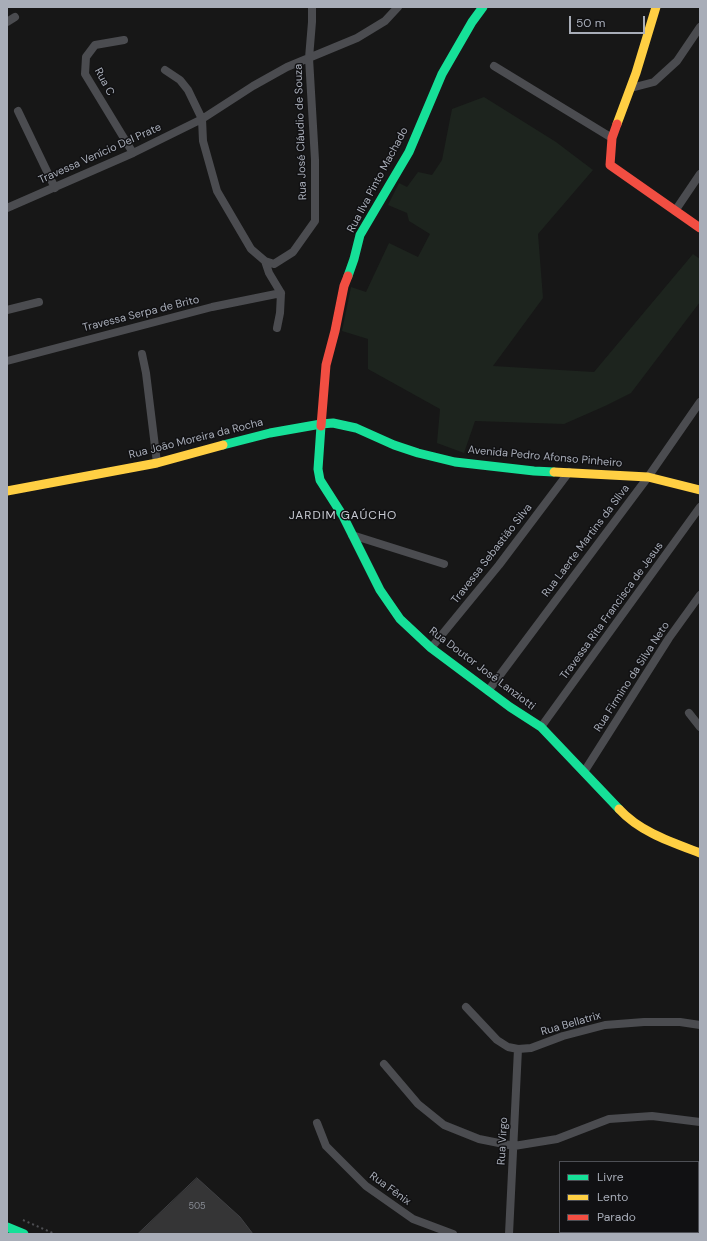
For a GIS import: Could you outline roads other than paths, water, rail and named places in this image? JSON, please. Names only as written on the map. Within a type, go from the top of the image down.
[{"type":"street","name":"Rua José Cláudio de Souza","points":[[265,262],[274,264],[293,252],[315,221],[315,160],[309,58],[312,7]]},
{"type":"street","points":[[202,119],[253,86],[287,67],[357,38],[385,21],[398,7]]},
{"type":"street","name":"Rua Ilva Pinto Machado","points":[[321,424],[326,365],[335,331],[344,286],[354,259],[360,235],[409,152],[442,74],[472,22],[483,7]]},
{"type":"street","points":[[656,7],[631,88],[612,138],[610,165],[700,228]]},
{"type":"street","points":[[7,22],[15,17]]},
{"type":"street","points":[[631,88],[654,82],[677,61],[700,27]]},
{"type":"street","name":"Rua C","points":[[124,40],[95,45],[86,56],[85,74],[133,153]]},
{"type":"street","points":[[494,66],[612,138]]},
{"type":"street","points":[[165,70],[180,80],[188,90],[202,119],[203,141],[217,191],[252,249],[265,262],[269,273],[281,294],[277,328]]},
{"type":"street","points":[[18,111],[55,188]]},
{"type":"street","name":"Travessa Venício Del Prate","points":[[7,208],[133,153],[202,119]]},
{"type":"street","points":[[675,211],[700,174]]},
{"type":"street","name":"Travessa Serpa de Brito","points":[[7,361],[212,307],[281,294]]},
{"type":"street","points":[[7,310],[39,302]]},
{"type":"street","points":[[142,354],[158,463]]},
{"type":"street","name":"Rua Laerte Martins da SIlva","points":[[488,691],[648,477],[700,402]]},
{"type":"street","name":"Rua João Moreira da Rocha","points":[[7,491],[158,463],[270,433],[321,424]]},
{"type":"street","name":"Avenida Pedro Afonso Pinheiro","points":[[321,424],[333,424],[356,428],[394,445],[418,453],[455,462],[534,471],[648,477],[700,490]]},
{"type":"street","name":"Rua Doutor José Lanziotti","points":[[321,424],[318,469],[320,480],[342,516],[380,590],[400,619],[431,648],[488,691],[541,727],[627,818],[658,837],[700,853]]},
{"type":"street","name":"Travessa Sebastião Silva","points":[[431,648],[499,565],[569,472]]},
{"type":"street","name":"Travessa Rita Francisca de Jesus","points":[[541,727],[700,507]]},
{"type":"street","points":[[352,536],[444,564]]},
{"type":"street","name":"Rua Firmino da Silva Neto","points":[[584,772],[669,638],[700,595]]},
{"type":"street","points":[[689,713],[700,727]]},
{"type":"street","points":[[466,1007],[497,1040],[518,1049]]},
{"type":"street","name":"Rua Bellatrix","points":[[518,1049],[531,1048],[563,1036],[605,1025],[644,1022],[680,1022],[700,1025]]},
{"type":"street","name":"Rua Virgo","points":[[509,1234],[518,1049]]},
{"type":"street","points":[[384,1064],[418,1104],[444,1125],[479,1140],[514,1146],[557,1139],[609,1119],[652,1116],[700,1122]]},
{"type":"street","name":"Rua Fênix","points":[[317,1123],[326,1146],[366,1186],[412,1218],[453,1234]]},
{"type":"street","points":[[7,1227],[24,1234]]},
{"type":"district","name":"JARDIM GAÚCHO","points":[[343,516]]}]
